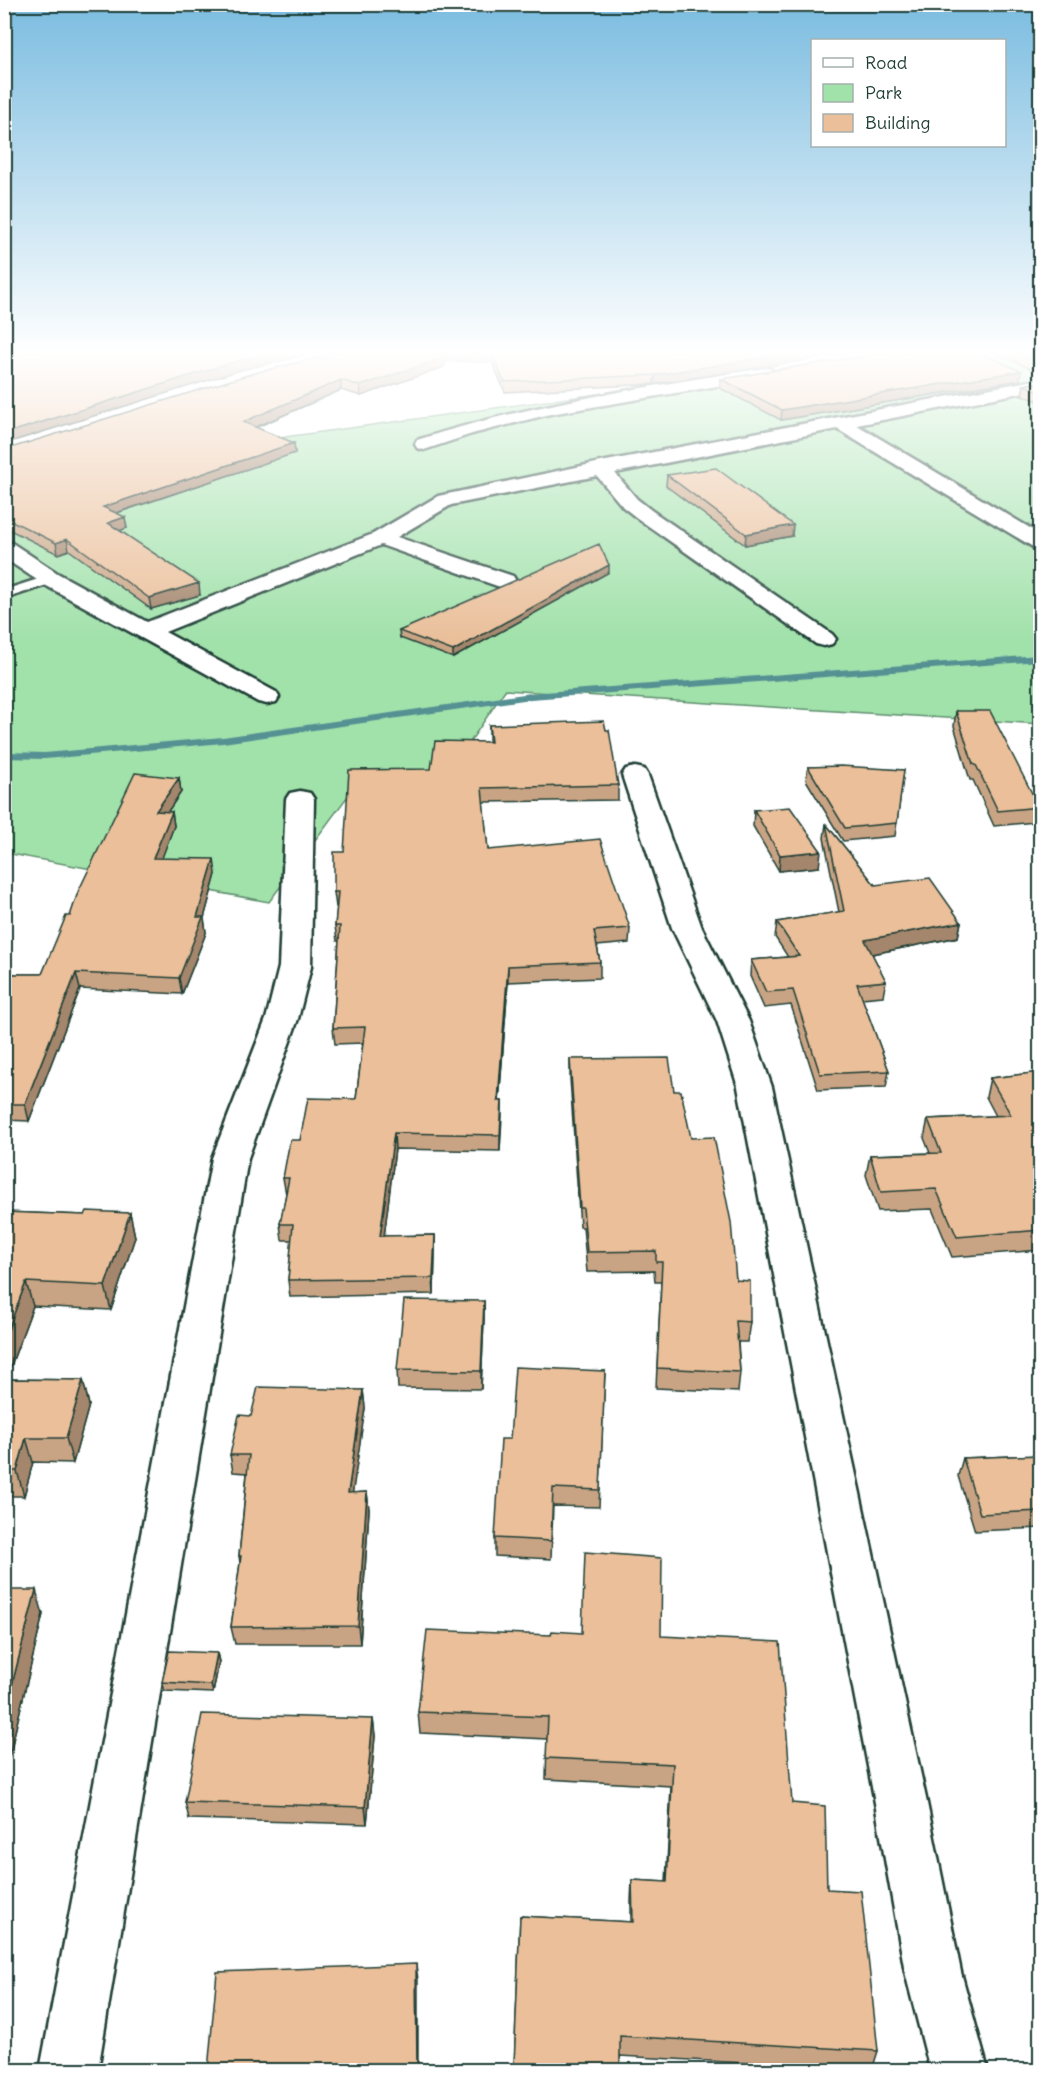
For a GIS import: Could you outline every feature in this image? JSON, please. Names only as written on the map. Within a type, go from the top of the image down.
[{"type":"street","points":[[146,631],[380,538],[445,500],[708,448]]},
{"type":"street","points":[[882,448],[1041,543]]},
{"type":"street","points":[[601,468],[630,503],[644,514],[824,639]]},
{"type":"street","points":[[380,538],[505,581]]},
{"type":"street","points":[[4,548],[51,579],[267,697]]},
{"type":"street","points":[[635,775],[687,928],[733,1021],[755,1087],[901,1803],[933,1972],[959,2070]]},
{"type":"street","points":[[69,2070],[230,1158],[282,1019],[295,966],[300,799]]},
{"type":"lane","points":[[4,595],[51,579]]},
{"type":"green space","points":[[207,448],[1040,448],[1040,724],[505,690],[441,785],[365,773],[269,902],[5,853],[4,476]]},
{"type":"building","points":[[11,448],[280,448],[103,507],[125,517],[108,523],[199,583],[149,598],[67,539],[56,543],[4,517],[4,450]]},
{"type":"building","points":[[716,468],[793,525],[746,534],[667,475]]},
{"type":"building","points":[[599,544],[609,565],[453,651],[399,631]]},
{"type":"building","points":[[956,711],[990,711],[1039,807],[998,811],[976,765],[973,764]]},
{"type":"building","points":[[604,721],[606,730],[609,730],[618,785],[482,788],[488,850],[600,839],[630,928],[594,931],[600,962],[508,966],[498,1101],[502,1101],[500,1135],[394,1133],[380,1236],[435,1235],[433,1278],[288,1280],[293,1224],[280,1224],[289,1178],[283,1178],[290,1140],[300,1140],[308,1098],[356,1099],[365,1027],[333,1028],[340,926],[335,926],[338,892],[334,892],[334,852],[344,852],[349,770],[431,769],[435,741],[491,742],[489,725]]},
{"type":"building","points":[[841,766],[904,770],[897,823],[845,828],[808,767]]},
{"type":"building","points":[[135,773],[179,778],[156,811],[172,812],[153,858],[214,859],[197,917],[203,917],[179,978],[76,973],[25,1104],[4,1104],[4,974],[42,974],[66,916],[70,916],[78,892]]},
{"type":"building","points":[[790,807],[821,851],[780,855],[754,810]]},
{"type":"building","points":[[826,824],[875,885],[930,878],[961,922],[865,940],[886,981],[857,984],[889,1071],[820,1074],[793,990],[766,992],[751,960],[799,956],[777,922],[844,911]]},
{"type":"building","points":[[669,1058],[674,1091],[681,1091],[691,1138],[714,1137],[731,1222],[736,1280],[750,1281],[750,1322],[736,1321],[740,1372],[657,1368],[662,1262],[656,1262],[656,1251],[587,1252],[583,1208],[580,1208],[570,1059]]},
{"type":"building","points":[[1041,1072],[1041,1230],[957,1237],[936,1189],[881,1192],[870,1155],[941,1153],[928,1119],[1011,1115],[990,1078]]},
{"type":"building","points":[[87,1211],[130,1213],[105,1286],[26,1282],[4,1340],[4,1212],[85,1215]]},
{"type":"building","points":[[404,1300],[484,1301],[481,1371],[397,1370]]},
{"type":"building","points":[[515,1367],[605,1371],[600,1490],[553,1488],[551,1541],[495,1538],[501,1439],[510,1439]]},
{"type":"building","points":[[4,1379],[83,1380],[66,1438],[26,1438],[17,1471],[4,1471]]},
{"type":"building","points":[[258,1387],[363,1390],[348,1493],[367,1492],[358,1626],[231,1627],[241,1556],[239,1556],[249,1455],[230,1455],[239,1415],[251,1416]]},
{"type":"building","points":[[1041,1455],[1041,1511],[980,1514],[963,1458]]},
{"type":"building","points":[[585,1552],[662,1558],[661,1636],[780,1642],[792,1803],[825,1806],[827,1889],[861,1891],[878,2051],[620,2036],[620,2070],[514,2066],[520,1916],[633,1922],[632,1880],[667,1882],[673,1764],[546,1758],[548,1717],[418,1712],[427,1630],[551,1635],[552,1631],[582,1633]]},
{"type":"building","points":[[4,1590],[36,1590],[4,1716]]},
{"type":"building","points":[[169,1651],[217,1653],[211,1685],[162,1682]]},
{"type":"building","points":[[202,1714],[373,1719],[365,1807],[185,1802]]},
{"type":"building","points":[[416,1964],[417,2070],[208,2070],[217,1972]]},
{"type":"waterway","points":[[4,755],[45,756],[223,740],[531,696],[1040,658]]}]
